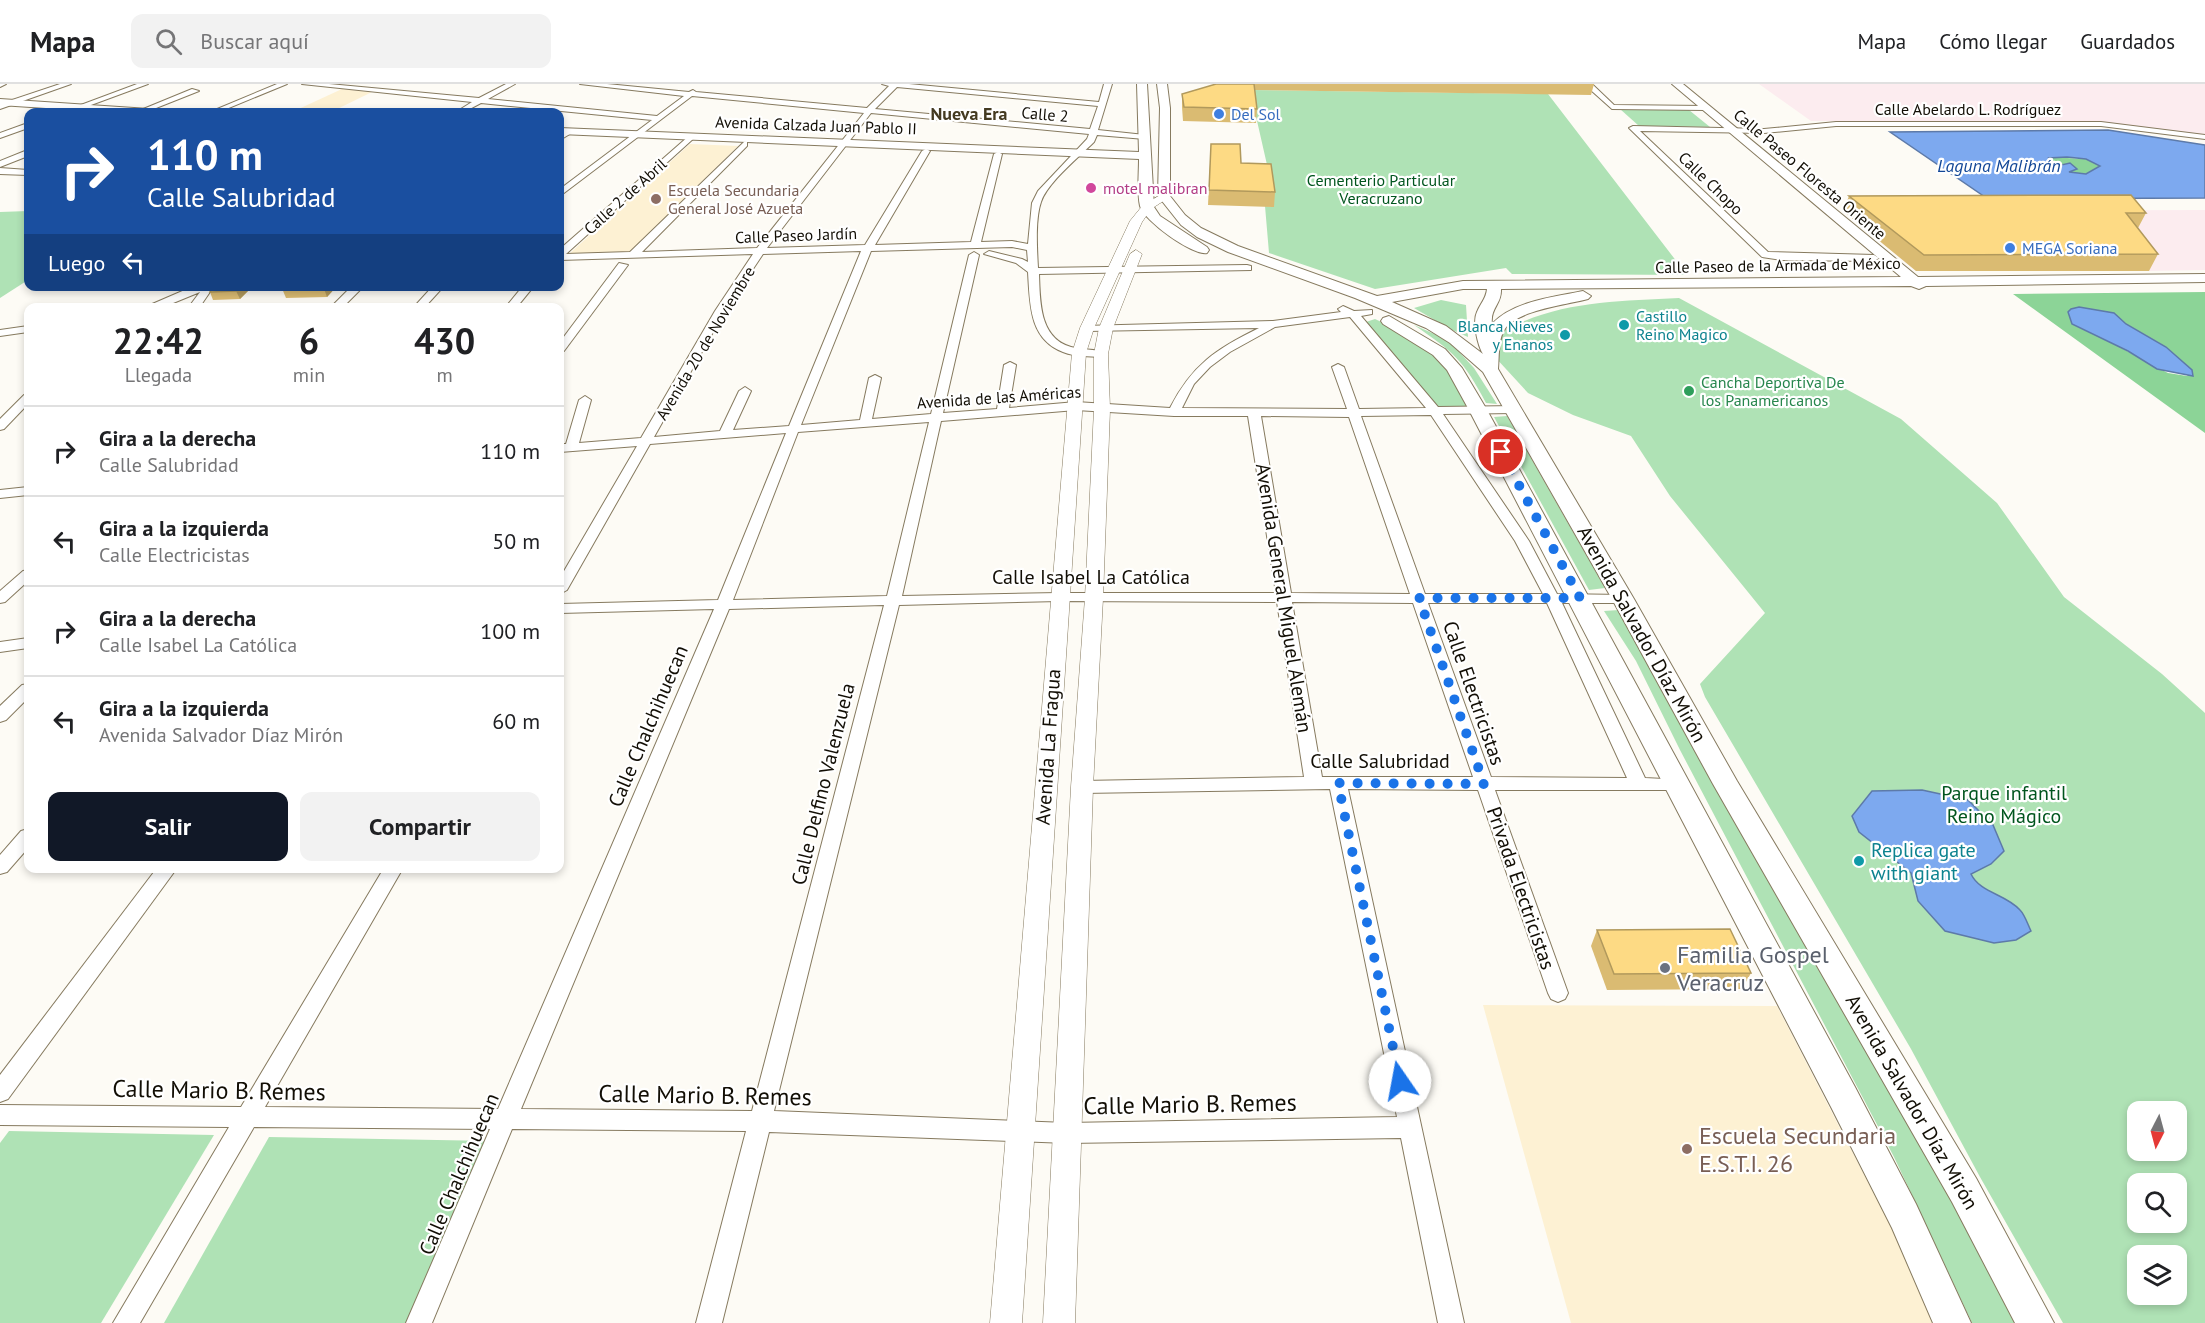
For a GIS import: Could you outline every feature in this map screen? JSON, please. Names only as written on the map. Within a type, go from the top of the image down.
[{"type":"main road","points":[[1159,207],[1165,105],[1162,84]]},
{"type":"main road","name":"Calle Paseo Floresta Oriente","points":[[1666,84],[1700,108],[1912,285]]},
{"type":"main road","name":"Calle Paseo Floresta Oriente","points":[[1677,84],[1700,108]]},
{"type":"main road","points":[[1142,90],[1155,105],[1165,105]]},
{"type":"main road","points":[[1142,90],[1144,158],[1159,207]]},
{"type":"main road","points":[[3,105],[40,108]]},
{"type":"main road","name":"Calle Paseo Floresta Oriente","points":[[1725,129],[1874,258],[1912,285]]},
{"type":"main road","name":"Avenida Calzada Juan Pablo II","points":[[564,135],[1144,158]]},
{"type":"main road","name":"Avenida Calzada Juan Pablo II","points":[[687,139],[744,144],[1078,155]]},
{"type":"main road","name":"Avenida Salvador Díaz Mirón","points":[[1159,207],[1202,250],[1360,309],[1435,326],[1491,362],[1514,409],[1623,598],[1726,784],[1964,1190],[2035,1323]]},
{"type":"main road","name":"Avenida Salvador Díaz Mirón","points":[[1159,207],[1200,234],[1400,326],[1439,352],[1454,368],[1580,598],[1899,1206],[1952,1323]]},
{"type":"main road","name":"Calle Paseo de la Armada de México","points":[[2066,284],[2205,278]]},
{"type":"main road","name":"Calle Paseo de la Armada de México","points":[[1360,309],[1494,290],[1994,284],[2205,287]]},
{"type":"main road","name":"Calle Paseo de la Armada de México","points":[[1494,290],[1594,294],[1912,285]]},
{"type":"main road","points":[[1491,362],[1485,346],[1483,314],[1494,290]]},
{"type":"main road","points":[[1491,362],[1494,335],[1498,326],[1507,319],[1546,303],[1594,294]]},
{"type":"street","points":[[3,105],[67,84]]},
{"type":"street","points":[[84,108],[144,84]]},
{"type":"street","points":[[224,108],[283,84]]},
{"type":"street","points":[[306,84],[554,108]]},
{"type":"street","points":[[467,108],[511,84]]},
{"type":"street","name":"Calle 2","points":[[584,84],[1145,137]]},
{"type":"street","points":[[564,190],[704,84]]},
{"type":"street","points":[[885,84],[1101,104]]},
{"type":"street","name":"Avenida 20 de Noviembre","points":[[564,583],[720,311],[753,261],[869,111],[895,84]]},
{"type":"street","points":[[1101,354],[1079,353],[1053,344],[1046,338],[1036,314],[1032,249],[1036,203],[1042,191],[1091,140],[1108,84]]},
{"type":"street","points":[[1588,84],[1612,108],[1700,108]]},
{"type":"street","points":[[151,108],[195,91]]},
{"type":"street","points":[[564,109],[658,118]]},
{"type":"street","name":"Calle Abelardo L. Rodríguez","points":[[1633,128],[1764,131],[1836,124],[2100,124],[2205,137]]},
{"type":"street","points":[[0,136],[24,127]]},
{"type":"street","name":"Calle Chopo","points":[[1633,128],[1761,252],[1769,256],[1874,258]]},
{"type":"street","name":"Calle 2 de Abril","points":[[564,252],[687,139]]},
{"type":"street","points":[[634,254],[744,144]]},
{"type":"street","name":"Calle Chalchihuecan","points":[[419,1323],[723,605],[865,253],[926,151]]},
{"type":"street","name":"Calle Delfino Valenzuela","points":[[709,1323],[893,601],[938,417],[957,325],[980,251],[998,154]]},
{"type":"street","points":[[0,164],[24,155]]},
{"type":"street","points":[[0,171],[24,173]]},
{"type":"street","name":"Avenida La Fragua","points":[[1006,1323],[1079,353],[1097,328],[1121,270],[1148,229],[1159,207]]},
{"type":"street","points":[[998,244],[1019,237],[1035,227]]},
{"type":"street","name":"Calle Paseo Jardín","points":[[980,251],[998,244],[1022,244],[1032,249]]},
{"type":"street","name":"Calle Paseo Jardín","points":[[564,256],[760,251],[1022,253],[1032,249]]},
{"type":"street","points":[[980,251],[1019,261],[1034,271],[1247,268]]},
{"type":"street","name":"Calle Paseo Jardín","points":[[564,267],[753,261],[865,253]]},
{"type":"street","points":[[564,345],[623,265]]},
{"type":"street","points":[[164,303],[193,291]]},
{"type":"street","points":[[340,303],[354,291]]},
{"type":"street","points":[[423,303],[434,291]]},
{"type":"street","points":[[514,303],[525,291]]},
{"type":"street","points":[[1097,328],[1273,324],[1360,309],[1477,471],[1522,541],[1552,598],[1639,784]]},
{"type":"street","points":[[1174,412],[1190,383],[1207,363],[1224,350],[1273,324]]},
{"type":"street","name":"Avenida La Fragua","points":[[1059,1323],[1082,786],[1094,598],[1102,409],[1101,354],[1097,328]]},
{"type":"street","points":[[0,333],[24,330]]},
{"type":"street","points":[[1002,412],[1010,365]]},
{"type":"street","points":[[1338,367],[1354,413]]},
{"type":"street","points":[[865,423],[875,378]]},
{"type":"street","points":[[725,434],[745,391]]},
{"type":"street","points":[[565,447],[585,400]]},
{"type":"street","points":[[0,426],[24,402]]},
{"type":"street","name":"Avenida de las Américas","points":[[565,447],[1076,406],[1174,412],[1254,413],[1514,409]]},
{"type":"street","name":"Avenida General Miguel Alemán","points":[[1254,413],[1314,783]]},
{"type":"street","name":"Calle Electricistas","points":[[1354,413],[1484,784]]},
{"type":"street","points":[[0,494],[24,491]]},
{"type":"street","points":[[0,599],[24,578]]},
{"type":"street","name":"Calle Isabel La Católica","points":[[564,609],[1059,597],[1623,598]]},
{"type":"street","points":[[0,647],[24,644]]},
{"type":"street","points":[[0,716],[24,692]]},
{"type":"street","name":"Calle Salubridad","points":[[1082,786],[1314,783],[1677,784]]},
{"type":"street","points":[[1338,783],[1451,1323]]},
{"type":"street","name":"Privada Electricistas","points":[[1484,784],[1558,993]]},
{"type":"street","points":[[0,867],[24,840]]},
{"type":"street","points":[[0,1092],[164,873]]},
{"type":"street","points":[[126,1323],[391,873]]},
{"type":"street","name":"Calle Mario B. Remes","points":[[0,1115],[761,1121],[1067,1132],[1410,1127]]},
{"type":"shaded area","points":[[1759,84],[2205,84],[2205,136],[2101,122],[1811,121]]},
{"type":"shaded area","points":[[342,89],[372,92],[339,108],[301,108]]},
{"type":"shaded area","name":"Escuela Secundaria General José Azueta","points":[[690,144],[738,146],[629,253],[568,255]]},
{"type":"shaded area","name":"MEGA Soriana","points":[[2205,210],[2205,270],[2149,271],[1916,271],[1843,211]]},
{"type":"shaded area","name":"Escuela Secundaria E.S.T.I. 26","points":[[1483,1005],[1777,1006],[1925,1293],[1938,1323],[1571,1323]]},
{"type":"green space","name":"Cementerio Particular Veracruzano","points":[[1250,90],[1548,94],[1687,275],[1512,274],[1506,268],[1375,289],[1269,253],[1265,206],[1273,207],[1270,178]]},
{"type":"green space","points":[[1620,109],[1689,110],[1710,127],[1639,126]]},
{"type":"green space","points":[[2048,157],[2086,159],[2101,166],[2086,174],[2067,172],[2076,169],[2070,163],[2057,166]]},
{"type":"green space","points":[[24,211],[24,283],[0,298],[0,212]]},
{"type":"green space","points":[[2205,292],[2205,433],[2013,294]],"holes":[[[2070,319],[2122,320],[2161,344],[2192,370],[2187,376],[2168,373],[2076,326]]]},
{"type":"green space","name":"Parque infantil Reino Mágico","points":[[1679,298],[1901,419],[1997,503],[2064,597],[2162,674],[2205,713],[2205,1323],[2063,1323],[1911,1049],[1705,697],[1700,684],[1765,613],[1670,496],[1631,436],[1573,415],[1528,393],[1494,356],[1503,331],[1524,321],[1567,308],[1611,302]]},
{"type":"green space","points":[[1441,300],[1466,305],[1468,337],[1414,308]]},
{"type":"green space","points":[[1375,319],[1413,337],[1434,353],[1455,378],[1466,407],[1439,408],[1363,323]]},
{"type":"green space","points":[[1414,325],[1448,340],[1474,368],[1497,404],[1486,403],[1457,358]]},
{"type":"green space","points":[[1507,416],[1605,588],[1589,590],[1494,417]]},
{"type":"green space","points":[[1619,610],[2024,1323],[1972,1323],[1894,1157],[1680,750],[1636,661],[1604,611]]},
{"type":"green space","points":[[9,1131],[214,1135],[101,1323],[0,1323],[0,1143]]},
{"type":"green space","points":[[269,1137],[493,1141],[417,1323],[164,1323]]},
{"type":"water","name":"Laguna Malibrán","points":[[2108,130],[2205,145],[2205,198],[1988,199],[1890,132]],"holes":[[[2049,158],[2086,159],[2100,166],[2086,174],[2069,172],[2077,169],[2070,163],[2057,166]]]},
{"type":"water","points":[[2079,307],[2114,313],[2126,324],[2166,347],[2192,370],[2193,376],[2157,369],[2128,351],[2072,324],[2068,312]]},
{"type":"water","points":[[1922,790],[1968,800],[1993,825],[2004,851],[1991,864],[1971,874],[1980,885],[2008,900],[2020,910],[2031,931],[2016,940],[1994,943],[1945,931],[1918,901],[1911,873],[1859,832],[1852,816],[1872,791]]},
{"type":"building","points":[[1216,84],[1254,84],[1257,109],[1184,107],[1182,94]]},
{"type":"building","points":[[1211,144],[1240,144],[1241,163],[1271,164],[1275,192],[1209,190]]},
{"type":"building","name":"MEGA Soriana","points":[[2131,195],[2146,213],[2126,213],[2158,254],[1924,255],[1849,196]]},
{"type":"building","points":[[1730,929],[1751,973],[1614,974],[1597,930]]},
{"type":"place","name":"Del Sol","points":[[1219,114]]},
{"type":"place","name":"motel malibran","points":[[1091,188]]},
{"type":"place","name":"Escuela Secundaria General José Azueta","points":[[656,199]]},
{"type":"place","name":"MEGA Soriana","points":[[2010,248]]},
{"type":"place","name":"Castillo Reino Magico","points":[[1624,325]]},
{"type":"place","name":"Blanca Nieves y Enanos","points":[[1565,335]]},
{"type":"place","name":"Cancha Deportiva De los Panamericanos","points":[[1689,391]]},
{"type":"place","name":"Replica gate with giant","points":[[1859,861]]},
{"type":"place","name":"Familia Gospel Veracruz","points":[[1665,968]]},
{"type":"place","name":"Escuela Secundaria E.S.T.I. 26","points":[[1687,1149]]},
{"type":"district","name":"Nueva Era","points":[[969,113]]},
{"type":"route","points":[[1400,1081],[1338,783],[1484,784],[1419,598],[1580,598],[1501,452]]}]
